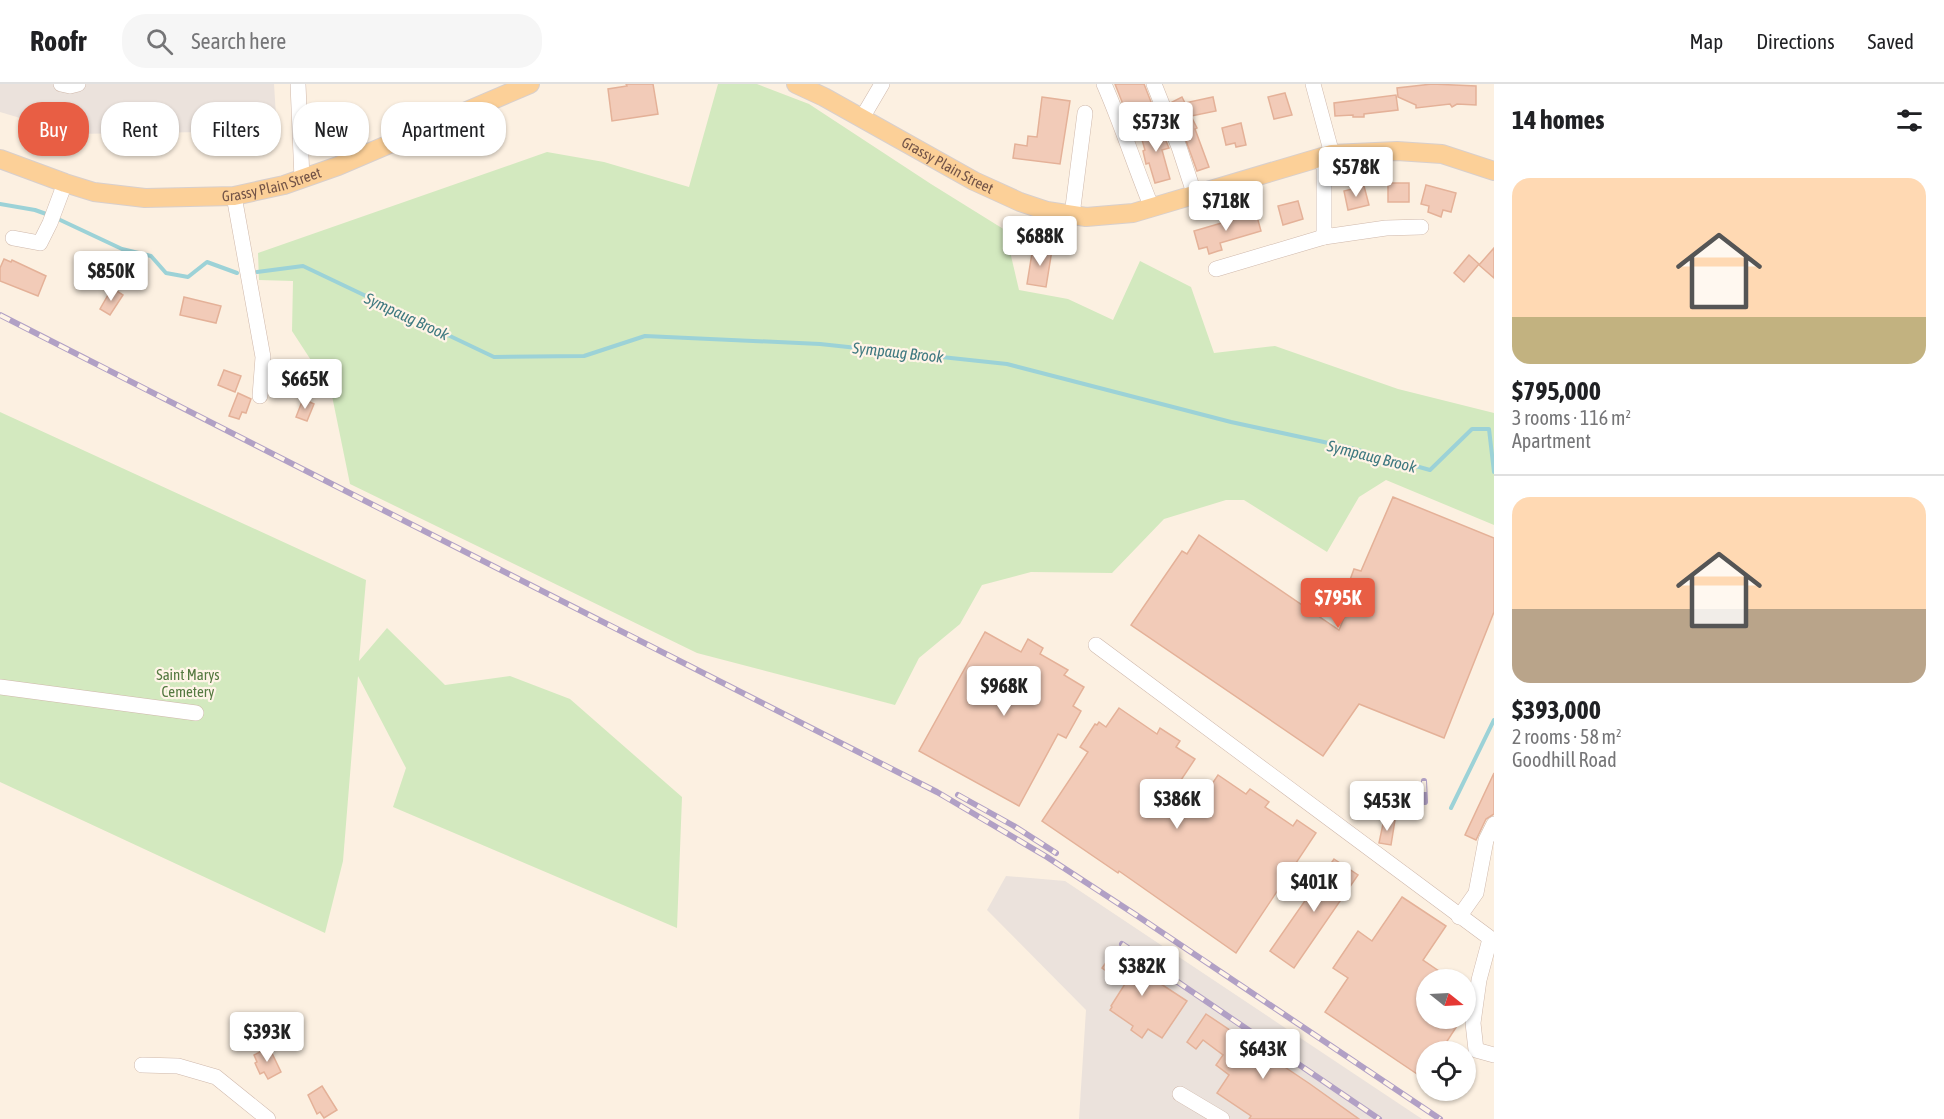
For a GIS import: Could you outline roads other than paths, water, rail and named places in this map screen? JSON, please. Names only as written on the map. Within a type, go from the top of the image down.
[{"type":"main road","name":"Grassy Plain Street","points":[[0,159],[94,192],[145,198],[234,196],[284,185],[338,166],[530,84]]},
{"type":"main road","name":"Grassy Plain Street","points":[[796,84],[821,89],[862,118],[974,181],[1020,202],[1047,211],[1086,217],[1132,213],[1152,208],[1328,156],[1397,151],[1442,154],[1494,171]]},
{"type":"street","points":[[298,84],[302,179]]},
{"type":"street","points":[[862,118],[882,84]]},
{"type":"street","points":[[1104,84],[1152,208]]},
{"type":"street","points":[[1154,84],[1179,147],[1195,196]]},
{"type":"street","points":[[1312,84],[1328,156],[1324,237]]},
{"type":"street","points":[[1072,215],[1085,113]]},
{"type":"street","points":[[1123,129],[1165,114]]},
{"type":"street","points":[[13,238],[40,243],[65,183]]},
{"type":"street","points":[[234,196],[263,357],[260,396]]},
{"type":"street","points":[[1216,269],[1324,237],[1386,228],[1421,227]]},
{"type":"street","points":[[1096,645],[1492,940],[1479,980],[1473,1023],[1476,1050],[1494,1055]]},
{"type":"street","points":[[0,687],[196,713]]},
{"type":"street","points":[[1459,917],[1476,893],[1486,840],[1494,824]]},
{"type":"street","points":[[142,1065],[178,1066],[216,1077],[268,1119]]},
{"type":"street","points":[[1180,1094],[1222,1119]]},
{"type":"waterway","name":"Sympaug Brook","points":[[0,204],[35,210],[49,215]]},
{"type":"waterway","name":"Sympaug Brook","points":[[56,218],[122,249],[151,256],[166,273],[188,277],[207,262],[237,273]]},
{"type":"waterway","name":"Sympaug Brook","points":[[257,272],[303,266],[494,357],[584,356],[645,336],[820,344],[1007,364],[1231,422],[1347,447],[1430,470],[1472,429],[1489,429],[1494,472]]},
{"type":"waterway","points":[[1451,808],[1494,720]]},
{"type":"railway","points":[[0,315],[937,792],[1047,857],[1440,1119]]},
{"type":"railway","points":[[1424,781],[1425,802]]},
{"type":"railway","points":[[958,795],[1014,826],[1056,853]]},
{"type":"railway","points":[[1122,944],[1379,1119]]},
{"type":"park label","name":"Saint Marys Cemetery","points":[[188,684]]}]
